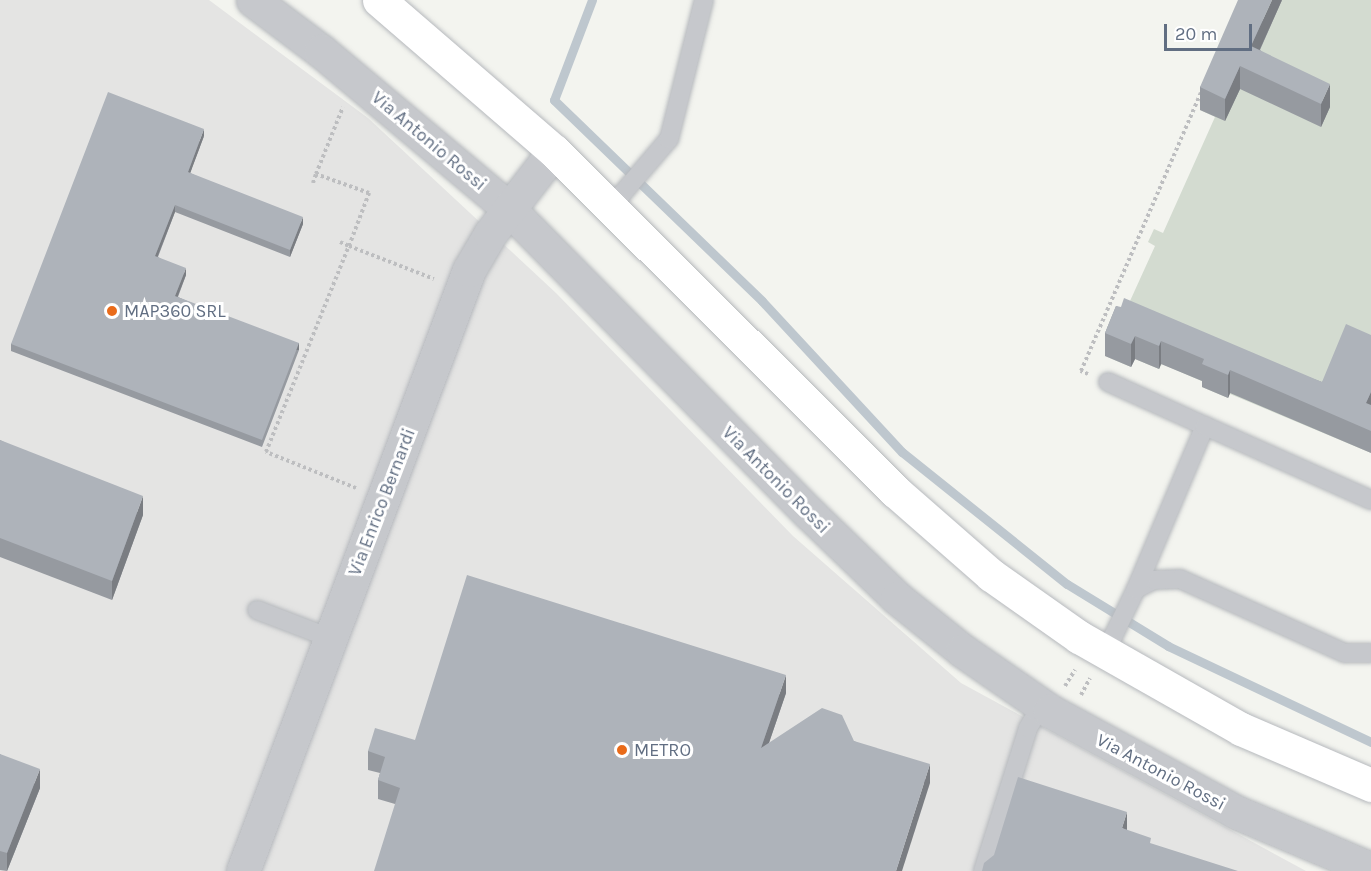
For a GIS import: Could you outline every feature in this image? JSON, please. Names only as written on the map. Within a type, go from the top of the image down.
[{"type":"main road","points":[[379,0],[554,151],[618,199],[943,535],[1034,608],[1112,639],[1242,729],[1371,785]]},
{"type":"street","name":"Via Antonio Rossi","points":[[253,0],[321,51],[508,209],[897,598],[963,651],[1041,706],[1236,812],[1369,862]]},
{"type":"street","name":"Via Enrico Bernardi","points":[[243,871],[469,270],[508,209],[554,151]]},
{"type":"lane","points":[[618,199],[669,139],[704,0]]},
{"type":"lane","points":[[1108,382],[1371,500]]},
{"type":"lane","points":[[1112,639],[1134,594],[1205,426]]},
{"type":"lane","points":[[1134,594],[1154,580],[1180,579],[1345,653],[1371,653]]},
{"type":"lane","points":[[257,610],[330,638]]},
{"type":"lane","points":[[983,871],[1030,721],[1041,706]]},
{"type":"path","points":[[1108,382],[1081,371],[1204,87]]},
{"type":"path","points":[[313,183],[345,101]]},
{"type":"path","points":[[316,174],[369,193],[266,452],[360,489]]},
{"type":"path","points":[[339,242],[440,281]]},
{"type":"path","points":[[1070,665],[1090,678],[1078,701],[1083,704]]},
{"type":"shaded area","points":[[0,0],[209,0],[368,118],[556,293],[793,536],[961,683],[1306,871],[0,871]]},
{"type":"shaded area","points":[[1250,0],[1371,0],[1371,453],[1230,394],[1228,398],[1202,387],[1204,382],[1162,364],[1159,369],[1135,359],[1131,367],[1105,356],[1155,246],[1148,242],[1154,229],[1163,233],[1215,117],[1200,110]]},
{"type":"building","points":[[1238,0],[1272,0],[1251,46],[1330,84],[1321,104],[1240,66],[1225,99],[1200,87]]},
{"type":"building","points":[[108,92],[204,129],[188,172],[303,217],[290,250],[175,205],[155,256],[186,268],[175,296],[299,343],[262,440],[11,344]]},
{"type":"building","points":[[1124,298],[1322,382],[1346,324],[1371,335],[1371,392],[1366,403],[1371,405],[1371,431],[1230,370],[1228,375],[1202,364],[1204,359],[1161,341],[1159,346],[1135,336],[1131,344],[1105,333],[1116,306],[1121,307]]},
{"type":"building","points":[[0,440],[143,496],[112,581],[0,538]]},
{"type":"building","name":"METRO","points":[[467,575],[786,675],[761,748],[822,708],[842,715],[854,741],[930,764],[896,871],[374,871],[400,788],[378,780],[385,757],[368,751],[375,728],[415,740]]},
{"type":"building","points":[[0,754],[40,769],[7,853],[0,851]]},
{"type":"building","points":[[1018,777],[1127,812],[1122,828],[1151,838],[1150,843],[1238,871],[982,871],[984,863],[994,855]]},
{"type":"waterway","points":[[592,0],[554,100],[762,301],[902,452],[1067,584],[1168,646],[1371,742]]},
{"type":"place","name":"MAP360 SRL","points":[[112,311]]},
{"type":"place","name":"METRO","points":[[622,750]]}]
